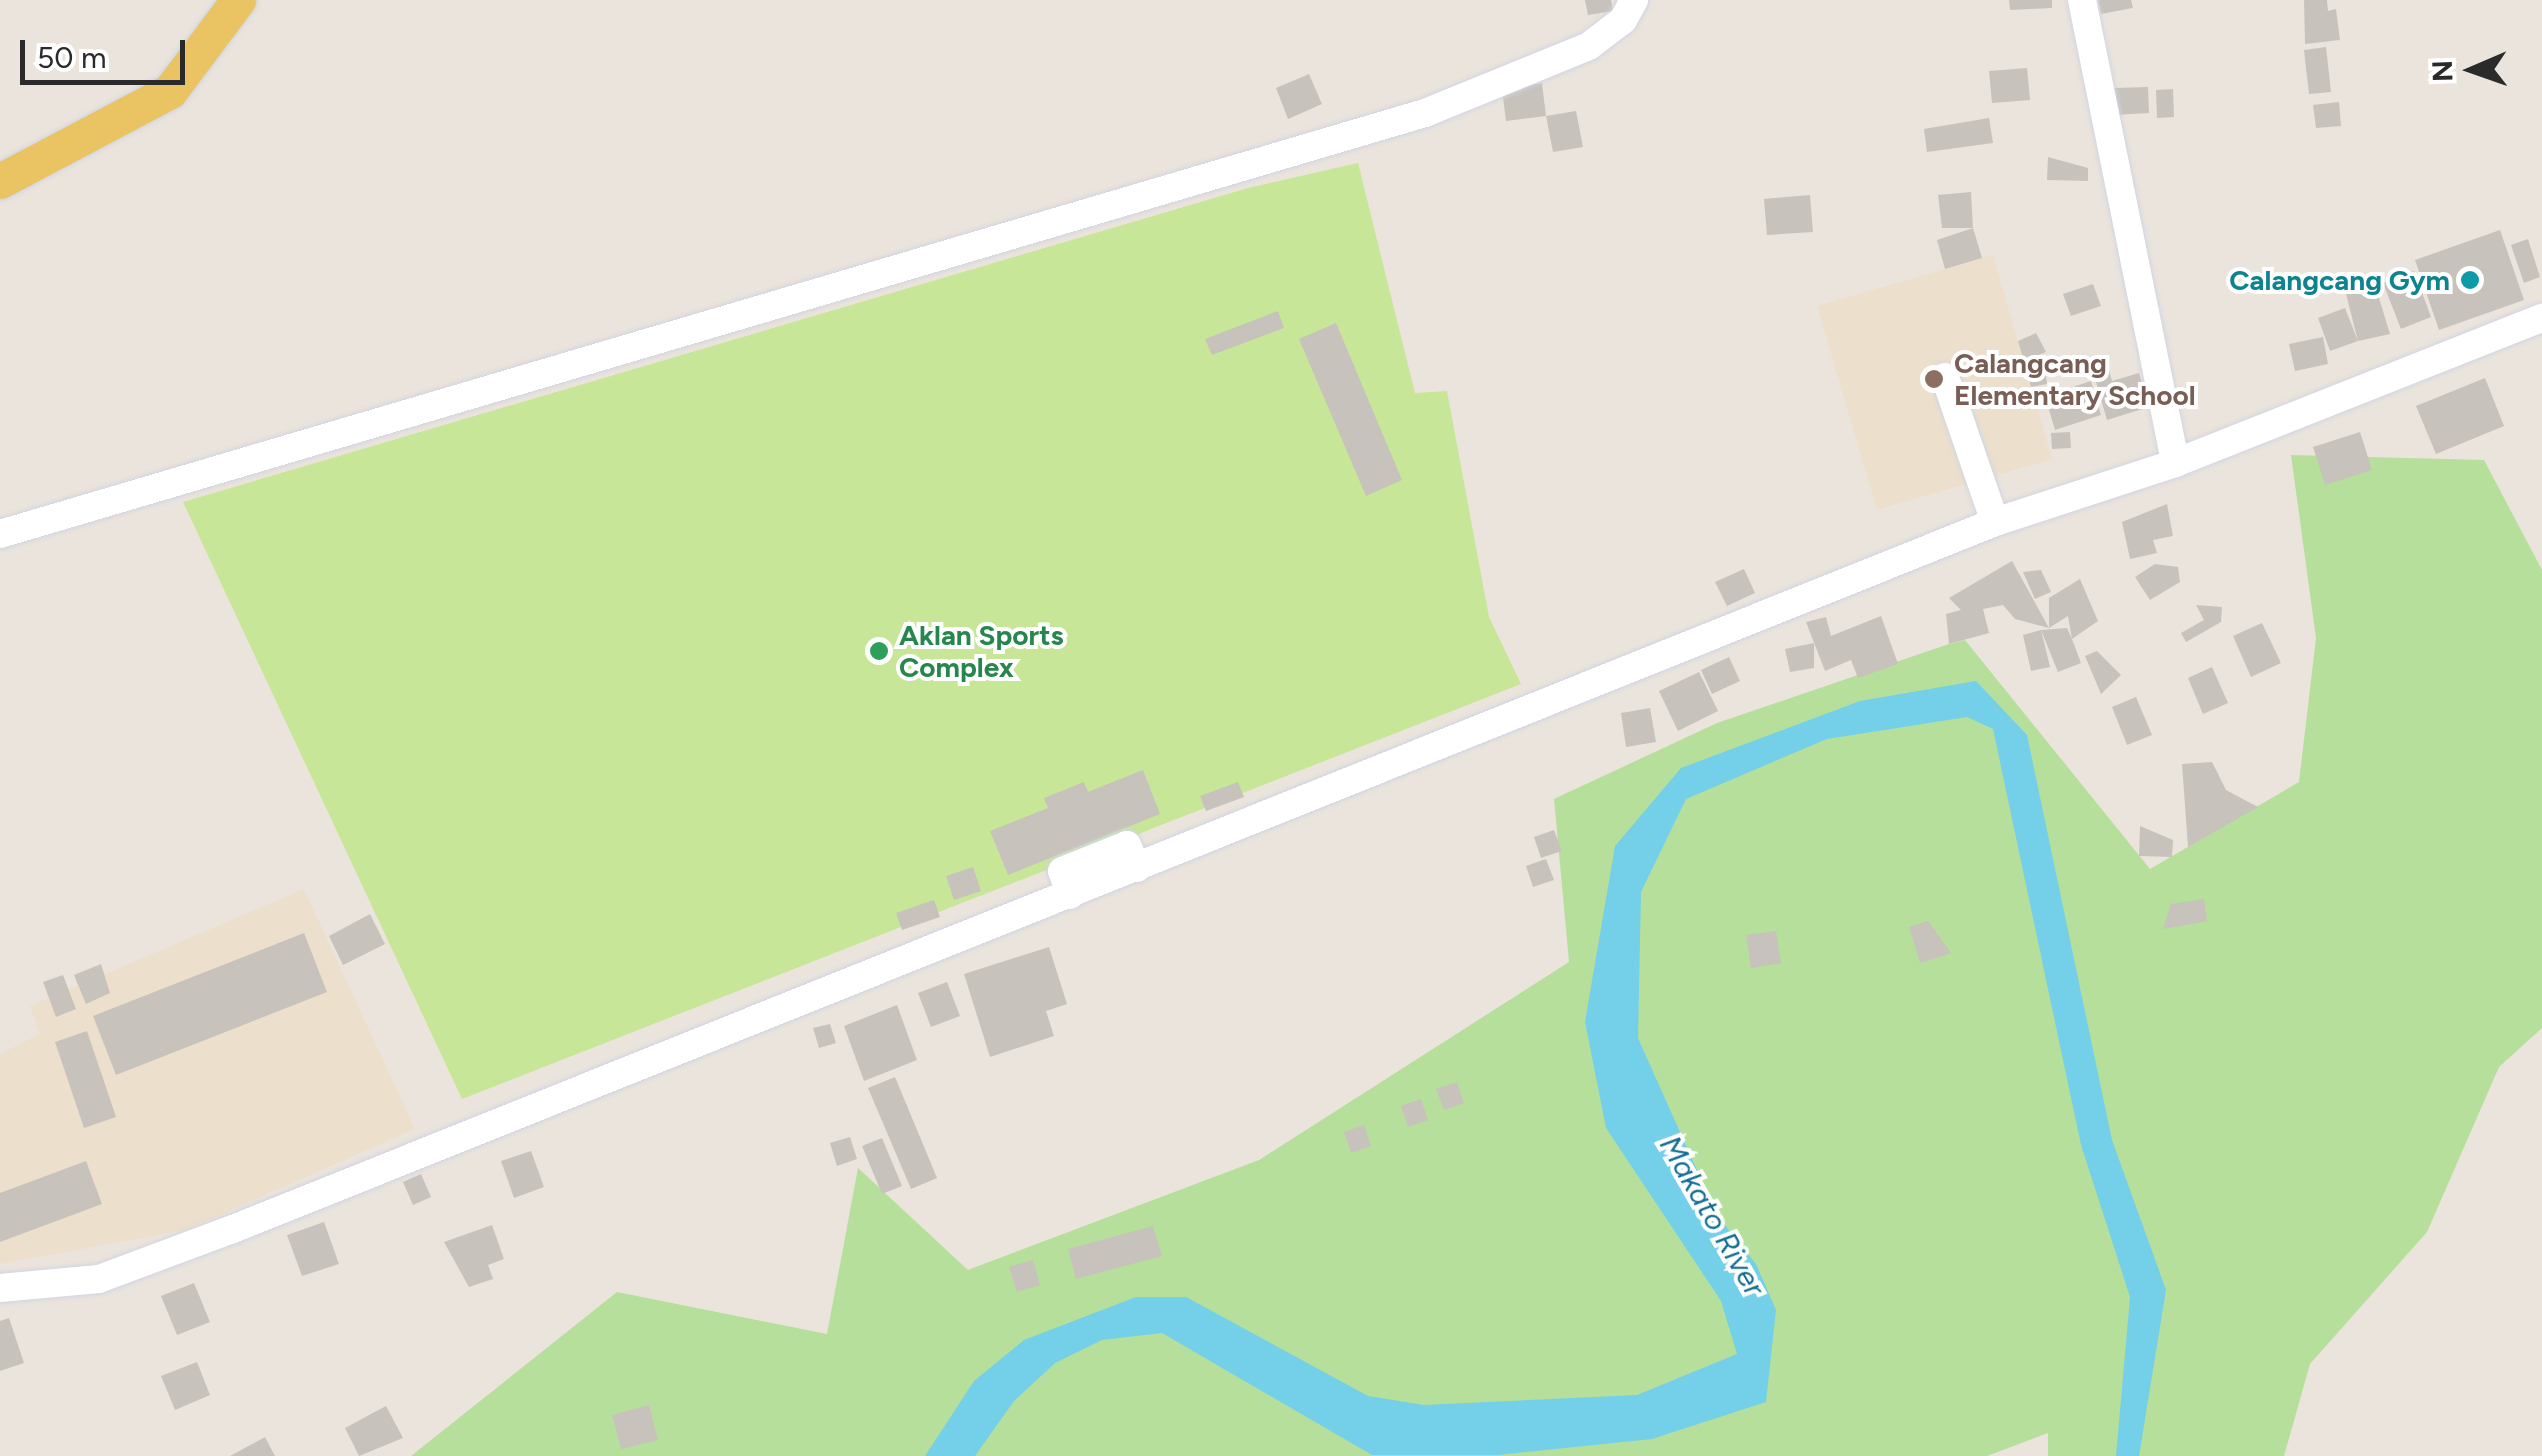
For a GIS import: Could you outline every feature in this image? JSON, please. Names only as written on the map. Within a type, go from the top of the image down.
[{"type":"main road","points":[[0,181],[170,91],[238,0]]},
{"type":"street","points":[[0,534],[1425,113],[1590,46],[1624,20],[1634,0]]},
{"type":"street","points":[[2082,0],[2175,464]]},
{"type":"street","points":[[0,1288],[116,1272],[1070,895],[1995,522],[2175,464],[2542,318]]},
{"type":"street","points":[[1945,377],[1995,522]]},
{"type":"shaded area","name":"Calangcang Elementary School","points":[[1993,255],[2052,459],[1877,510],[1817,306]]},
{"type":"shaded area","points":[[304,889],[415,1129],[185,1230],[0,1264],[0,1054],[40,1034],[30,1006]]},
{"type":"green space","name":"Aklan Sports Complex","points":[[1358,163],[1415,393],[1447,391],[1489,617],[1521,684],[462,1099],[183,502],[1248,188]]},
{"type":"green space","points":[[2291,455],[2484,460],[2542,570],[2542,1028],[2499,1067],[2427,1232],[2310,1364],[2284,1456],[2048,1456],[2048,1433],[1987,1456],[411,1456],[617,1292],[827,1334],[858,1168],[968,1270],[1259,1160],[1569,962],[1554,799],[1717,723],[1949,644],[1965,640],[2150,869],[2299,782],[2316,638]]},
{"type":"water","name":"Makato River","points":[[1976,681],[2027,735],[2112,1140],[2166,1290],[2139,1456],[2116,1456],[2130,1297],[2081,1145],[1993,729],[1967,717],[1827,739],[1686,799],[1641,892],[1638,1038],[1717,1215],[1756,1264],[1776,1310],[1766,1402],[1652,1439],[1498,1455],[1372,1455],[1162,1333],[1102,1340],[1055,1363],[1014,1401],[975,1456],[925,1456],[974,1381],[1024,1340],[1136,1297],[1186,1297],[1368,1396],[1424,1405],[1637,1395],[1737,1354],[1721,1301],[1606,1128],[1585,1022],[1615,846],[1681,768],[1860,701]]},
{"type":"building","points":[[1585,0],[1611,0],[1613,11],[1588,15]]},
{"type":"building","points":[[2009,0],[2052,0],[2052,8],[2010,10]]},
{"type":"building","points":[[2098,0],[2131,0],[2133,8],[2101,14]]},
{"type":"building","points":[[2304,0],[2327,0],[2328,11],[2336,9],[2340,40],[2305,44]]},
{"type":"building","points":[[2326,47],[2331,92],[2309,94],[2304,50]]},
{"type":"building","points":[[2027,68],[2030,100],[1992,103],[1989,71]]},
{"type":"building","points":[[1309,74],[1322,104],[1288,119],[1276,88]]},
{"type":"building","points":[[1542,83],[1546,116],[1506,121],[1502,89]]},
{"type":"building","points":[[2148,87],[2149,113],[2115,115],[2114,88]]},
{"type":"building","points":[[2173,89],[2174,117],[2157,118],[2156,90]]},
{"type":"building","points":[[2339,102],[2341,126],[2316,128],[2313,105]]},
{"type":"building","points":[[1576,111],[1583,147],[1553,152],[1546,116]]},
{"type":"building","points":[[1989,118],[1993,143],[1927,152],[1924,129]]},
{"type":"building","points":[[2048,157],[2088,168],[2088,181],[2047,180]]},
{"type":"building","points":[[1971,192],[1973,228],[1942,228],[1938,195]]},
{"type":"building","points":[[1810,195],[1813,232],[1767,235],[1764,199]]},
{"type":"building","points":[[1973,228],[1982,258],[1945,269],[1937,240]]},
{"type":"building","name":"Calangcang Gym","points":[[2500,230],[2524,300],[2439,330],[2415,260]]},
{"type":"building","points":[[2528,239],[2540,277],[2524,283],[2511,245]]},
{"type":"building","points":[[2414,271],[2431,317],[2401,329],[2383,283]]},
{"type":"building","points":[[2093,284],[2101,306],[2071,316],[2063,294]]},
{"type":"building","points":[[2375,285],[2390,334],[2358,341],[2346,294]]},
{"type":"building","points":[[2345,308],[2358,341],[2330,351],[2318,318]]},
{"type":"building","points":[[1278,311],[1284,328],[1212,355],[1205,339]]},
{"type":"building","points":[[1336,323],[1402,480],[1366,496],[1299,339]]},
{"type":"building","points":[[2036,333],[2046,352],[2024,361],[2018,341]]},
{"type":"building","points":[[2323,337],[2328,364],[2295,371],[2289,344]]},
{"type":"building","points":[[2045,368],[2047,384],[2031,387],[2027,372]]},
{"type":"building","points":[[2109,370],[2112,381],[2139,373],[2149,407],[2107,420],[2094,375]]},
{"type":"building","points":[[2485,378],[2504,426],[2436,454],[2416,406]]},
{"type":"building","points":[[2091,381],[2101,415],[2055,430],[2045,396]]},
{"type":"building","points":[[2070,432],[2071,448],[2052,449],[2051,433]]},
{"type":"building","points":[[2360,432],[2372,470],[2325,485],[2313,447]]},
{"type":"building","points":[[2167,504],[2173,536],[2153,540],[2157,553],[2130,559],[2122,522]]},
{"type":"building","points":[[2012,561],[2049,628],[2015,619],[2003,605],[1983,609],[1989,633],[1949,644],[1946,614],[1961,610],[1949,598]]},
{"type":"building","points":[[2155,564],[2178,567],[2180,582],[2150,600],[2135,577]]},
{"type":"building","points":[[1744,569],[1755,593],[1727,606],[1715,582]]},
{"type":"building","points":[[2041,570],[2051,592],[2035,599],[2023,572]]},
{"type":"building","points":[[2080,579],[2098,621],[2072,639],[2068,616],[2049,628],[2049,598]]},
{"type":"building","points":[[2196,605],[2222,607],[2221,622],[2186,642],[2181,633],[2204,620]]},
{"type":"building","points":[[1881,616],[1898,664],[1858,678],[1851,660],[1825,671],[1806,622],[1826,617],[1831,636]]},
{"type":"building","points":[[2262,623],[2281,663],[2251,677],[2233,636]]},
{"type":"building","points":[[2067,628],[2081,663],[2058,672],[2041,630]]},
{"type":"building","points":[[2041,630],[2050,667],[2031,671],[2023,635]]},
{"type":"building","points":[[1814,643],[1814,668],[1790,672],[1785,649]]},
{"type":"building","points":[[2097,651],[2121,675],[2101,694],[2085,656]]},
{"type":"building","points":[[1729,657],[1740,681],[1712,694],[1701,670]]},
{"type":"building","points":[[2212,667],[2228,703],[2203,714],[2188,678]]},
{"type":"building","points":[[1699,672],[1718,711],[1678,731],[1659,691]]},
{"type":"building","points":[[2136,697],[2152,735],[2127,745],[2112,707]]},
{"type":"building","points":[[1650,708],[1656,742],[1626,747],[1621,713]]},
{"type":"building","points":[[2212,762],[2226,790],[2258,807],[2188,847],[2182,764]]},
{"type":"building","points":[[1143,770],[1160,814],[1008,875],[990,831],[1048,808],[1044,798],[1084,782],[1088,792]]},
{"type":"building","points":[[1238,782],[1244,797],[1206,811],[1200,796]]},
{"type":"building","points":[[2140,826],[2173,840],[2172,857],[2139,856]]},
{"type":"building","points":[[1554,830],[1562,851],[1541,858],[1534,837]]},
{"type":"building","points":[[1546,859],[1554,880],[1533,887],[1526,866]]},
{"type":"building","points":[[973,867],[981,891],[954,900],[946,876]]},
{"type":"building","points":[[2204,899],[2207,921],[2163,929],[2171,904]]},
{"type":"building","points":[[934,900],[940,917],[902,930],[896,913]]},
{"type":"building","points":[[370,914],[385,944],[343,965],[329,936]]},
{"type":"building","points":[[1928,921],[1951,953],[1920,963],[1909,927]]},
{"type":"building","points":[[1776,931],[1781,963],[1751,968],[1746,935]]},
{"type":"building","points":[[304,933],[327,992],[116,1075],[93,1016]]},
{"type":"building","points":[[1049,947],[1067,1004],[1046,1011],[1054,1036],[990,1057],[964,974]]},
{"type":"building","points":[[101,964],[110,993],[86,1004],[74,975]]},
{"type":"building","points":[[63,975],[76,1009],[56,1017],[43,982]]},
{"type":"building","points":[[947,982],[960,1016],[931,1027],[918,993]]},
{"type":"building","points":[[897,1005],[917,1060],[864,1081],[844,1026]]},
{"type":"building","points":[[830,1024],[836,1043],[819,1048],[813,1028]]},
{"type":"building","points":[[87,1031],[116,1117],[84,1128],[55,1042]]},
{"type":"building","points":[[895,1077],[937,1178],[911,1189],[868,1088]]},
{"type":"building","points":[[1457,1082],[1464,1103],[1444,1110],[1436,1089]]},
{"type":"building","points":[[1421,1099],[1428,1120],[1408,1127],[1401,1106]]},
{"type":"building","points":[[1364,1125],[1371,1146],[1351,1153],[1344,1132]]},
{"type":"building","points":[[850,1137],[857,1159],[837,1166],[830,1143]]},
{"type":"building","points":[[882,1138],[902,1186],[882,1194],[862,1146]]},
{"type":"building","points":[[531,1151],[544,1187],[514,1198],[501,1161]]},
{"type":"building","points":[[86,1161],[102,1204],[0,1242],[0,1193]]},
{"type":"building","points":[[421,1174],[431,1197],[413,1205],[403,1182]]},
{"type":"building","points":[[324,1222],[339,1264],[302,1276],[287,1235]]},
{"type":"building","points":[[492,1225],[504,1259],[488,1265],[493,1279],[469,1287],[444,1242]]},
{"type":"building","points":[[1153,1226],[1162,1256],[1076,1279],[1068,1249]]},
{"type":"building","points":[[1033,1260],[1040,1285],[1017,1292],[1009,1267]]},
{"type":"building","points":[[194,1283],[210,1322],[177,1335],[161,1296]]},
{"type":"building","points":[[9,1318],[24,1363],[0,1371],[0,1321]]},
{"type":"building","points":[[197,1362],[210,1395],[175,1410],[161,1376]]},
{"type":"building","points":[[649,1405],[658,1440],[621,1449],[612,1415]]},
{"type":"building","points":[[386,1406],[403,1438],[359,1456],[345,1428]]},
{"type":"building","points":[[265,1437],[275,1456],[230,1456]]},
{"type":"place","name":"Calangcang Gym","points":[[2470,280]]},
{"type":"place","name":"Calangcang Elementary School","points":[[1934,379]]},
{"type":"place","name":"Aklan Sports Complex","points":[[879,651]]}]
